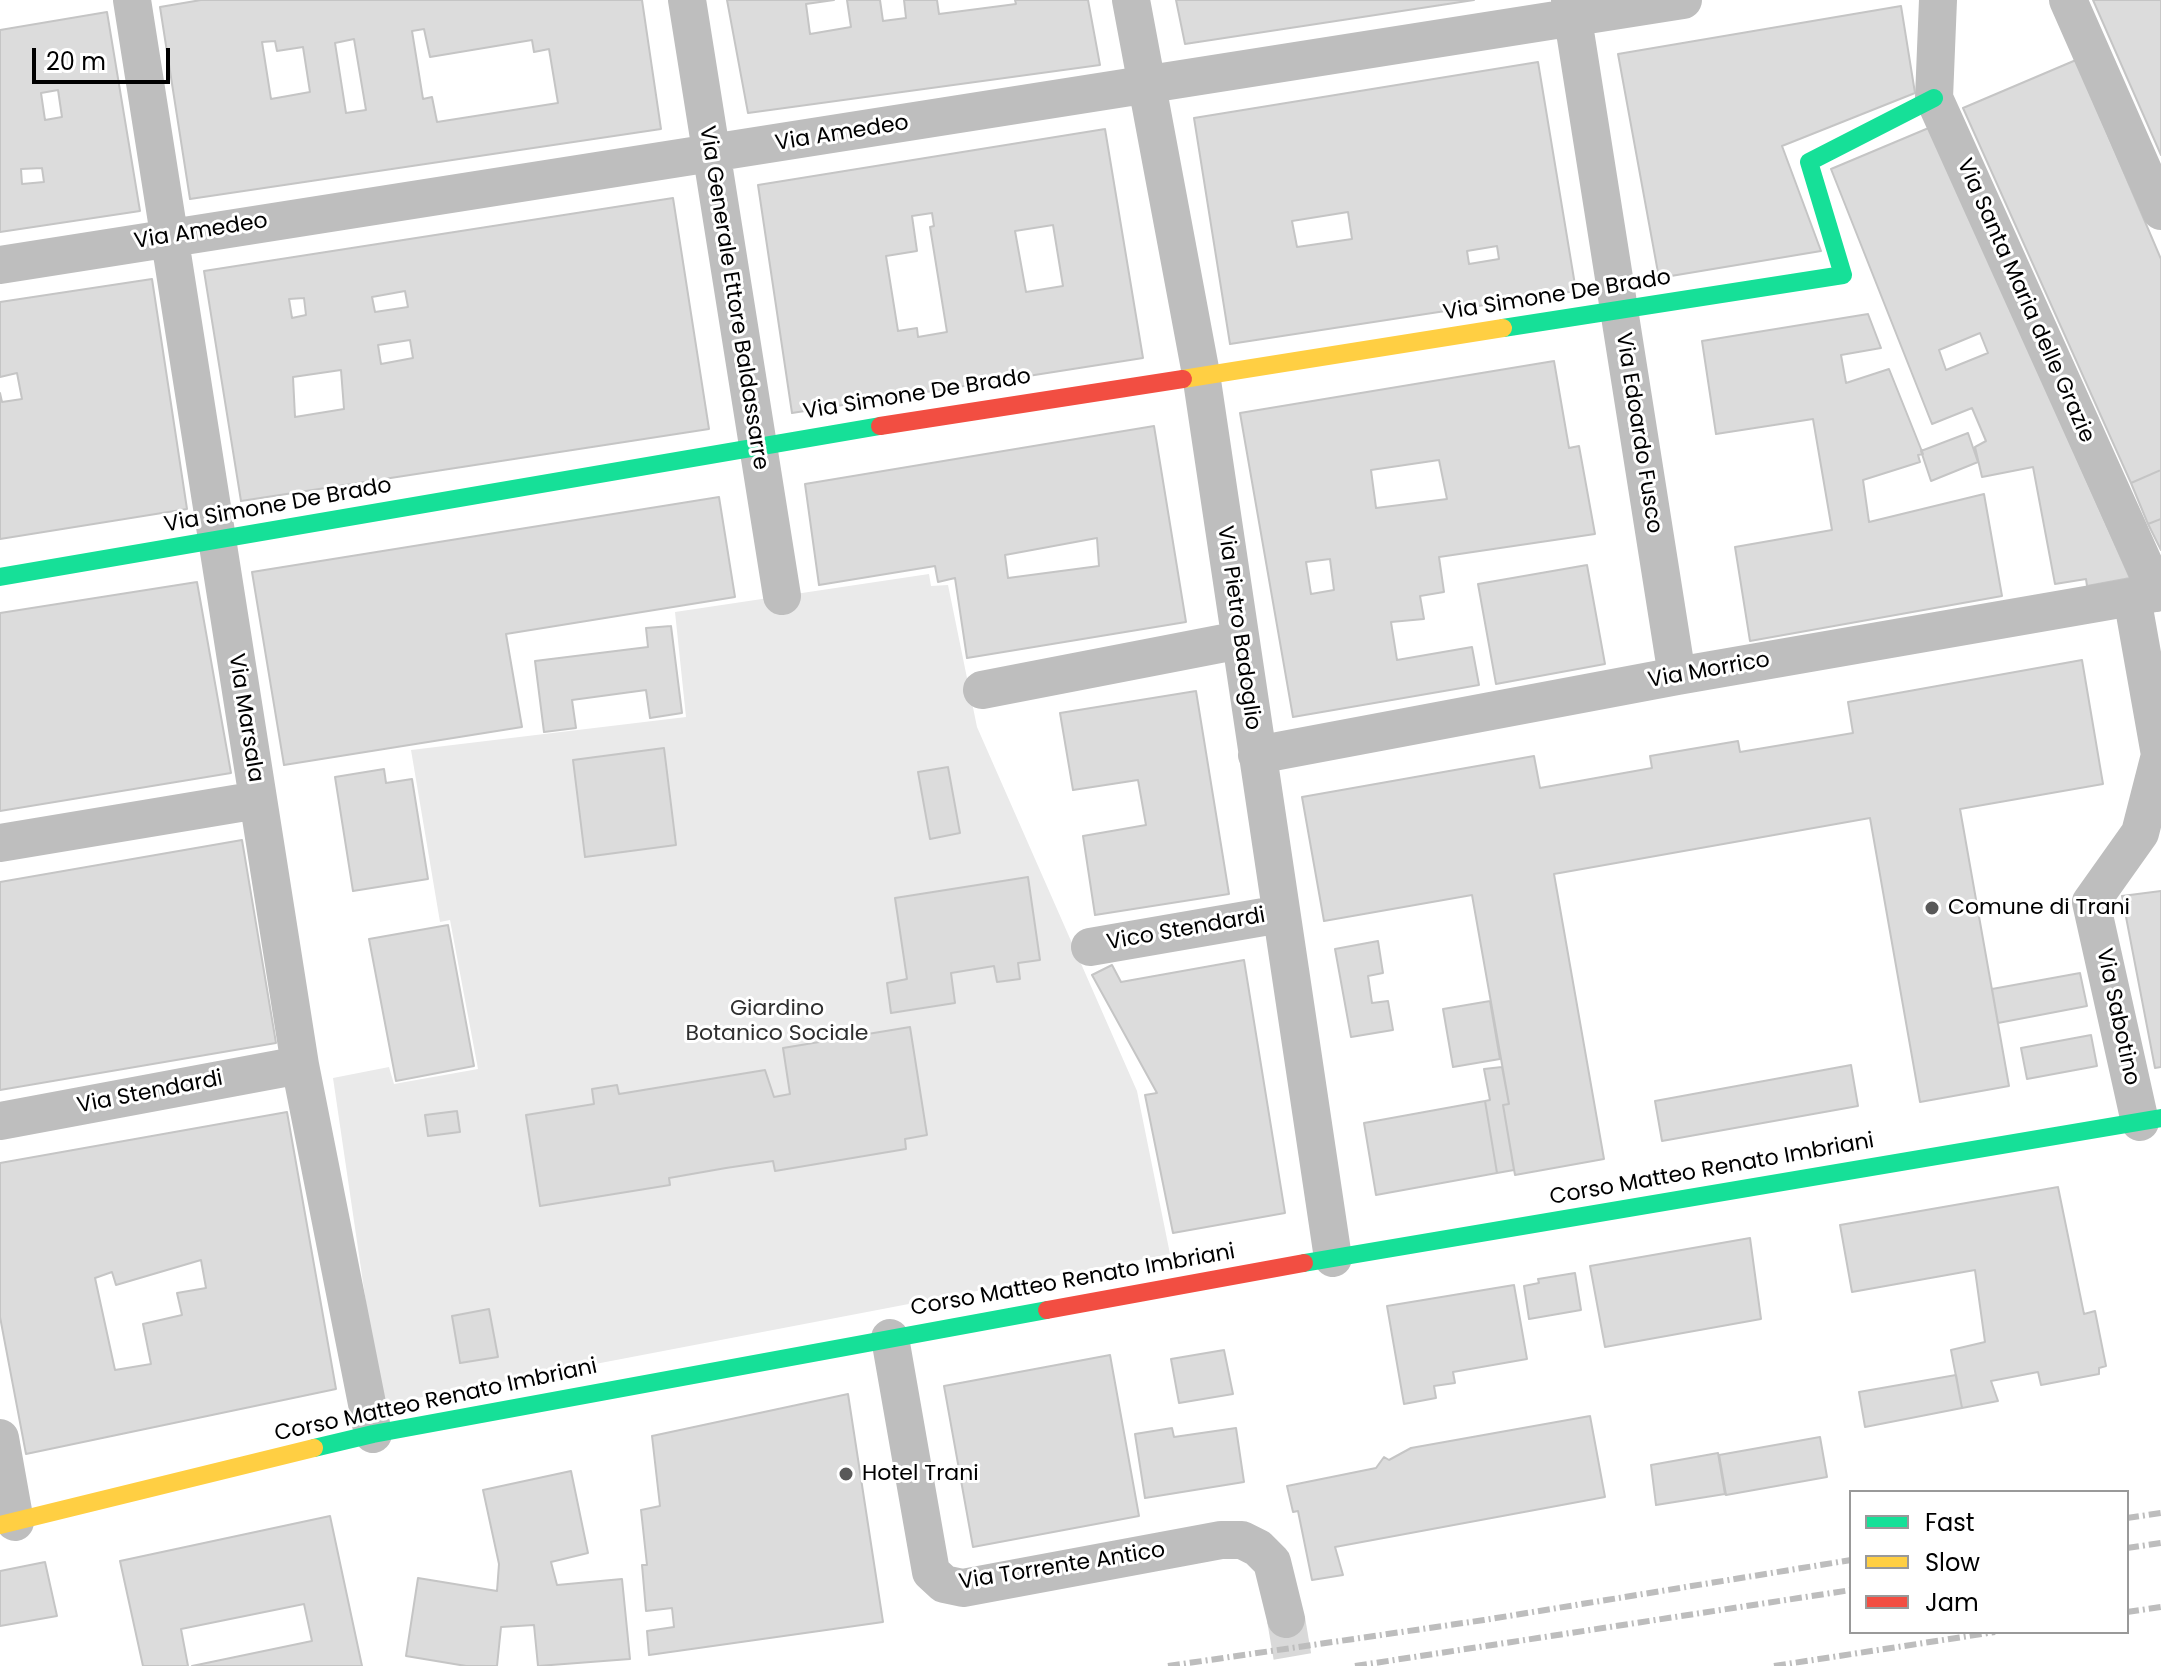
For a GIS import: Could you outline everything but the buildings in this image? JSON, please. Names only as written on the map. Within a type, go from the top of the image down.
[{"type":"street","name":"Via Marsala","points":[[132,0],[300,1065],[373,1434]]},
{"type":"street","name":"Via Generale Ettore Baldassarre","points":[[687,0],[755,446],[782,596]]},
{"type":"street","name":"Via Pietro Badoglio","points":[[1131,0],[1201,374],[1333,1258]]},
{"type":"street","name":"Via Amedeo","points":[[0,265],[1147,87],[1571,8],[1683,0]]},
{"type":"street","name":"Via Santa Maria delle Grazie","points":[[1938,0],[1934,98],[2150,594]]},
{"type":"street","points":[[2068,0],[2161,211]]},
{"type":"street","name":"Via Edoardo Fusco","points":[[1571,8],[1677,676]]},
{"type":"street","name":"Via Simone De Brado","points":[[0,577],[217,542],[755,446],[1843,275],[1809,162],[1934,98]]},
{"type":"street","name":"Via Morrico","points":[[1257,755],[1677,676],[2150,594]]},
{"type":"street","name":"Via Sabotino","points":[[2150,594],[2160,755],[2140,833],[2091,902],[2150,1120]]},
{"type":"street","points":[[982,690],[1240,640]]},
{"type":"street","points":[[0,843],[258,800]]},
{"type":"street","name":"Vico Stendardi","points":[[1090,947],[1281,914]]},
{"type":"street","name":"Via Stendardi","points":[[0,1121],[300,1065]]},
{"type":"street","name":"Corso Matteo Renato Imbriani","points":[[8,1524],[373,1434],[1333,1258],[2150,1120]]},
{"type":"street","name":"Via Torrente Antico","points":[[890,1338],[931,1572],[944,1584],[963,1588],[1221,1540],[1242,1540],[1258,1548],[1272,1562],[1286,1619]]},
{"type":"street","points":[[0,1438],[8,1524]]},
{"type":"green space","name":"Giardino Botanico Sociale","points":[[929,574],[931,586],[948,585],[977,727],[1137,1091],[1170,1254],[381,1405],[333,1078],[389,1067],[394,1084],[478,1069],[450,920],[440,922],[411,750],[686,717],[675,612]]},
{"type":"tunnel","points":[[1286,1619],[1294,1666]]},
{"type":"railway","points":[[2129,1518],[2161,1513]]},
{"type":"railway","points":[[2129,1548],[2161,1543]]},
{"type":"railway","points":[[1168,1666],[1484,1620],[1849,1560]]},
{"type":"railway","points":[[1355,1666],[1849,1590]]},
{"type":"railway","points":[[2129,1612],[2161,1607]]},
{"type":"railway","points":[[1774,1666],[1982,1634]]},
{"type":"traffic: fast","points":[[1503,328],[1843,275],[1809,162],[1934,98]]},
{"type":"traffic: fast","points":[[0,577],[880,426]]},
{"type":"traffic: fast","points":[[1304,1263],[2161,1118]]},
{"type":"traffic: fast","points":[[314,1448],[373,1434],[1047,1310]]},
{"type":"traffic: slow","points":[[1183,379],[1503,328]]},
{"type":"traffic: slow","points":[[0,1525],[314,1448]]},
{"type":"traffic: jam","points":[[880,426],[1183,379]]},
{"type":"traffic: jam","points":[[1047,1310],[1304,1263]]},
{"type":"place","name":"Comune di Trani","points":[[1932,908]]},
{"type":"place","name":"Hotel Trani","points":[[846,1474]]}]
